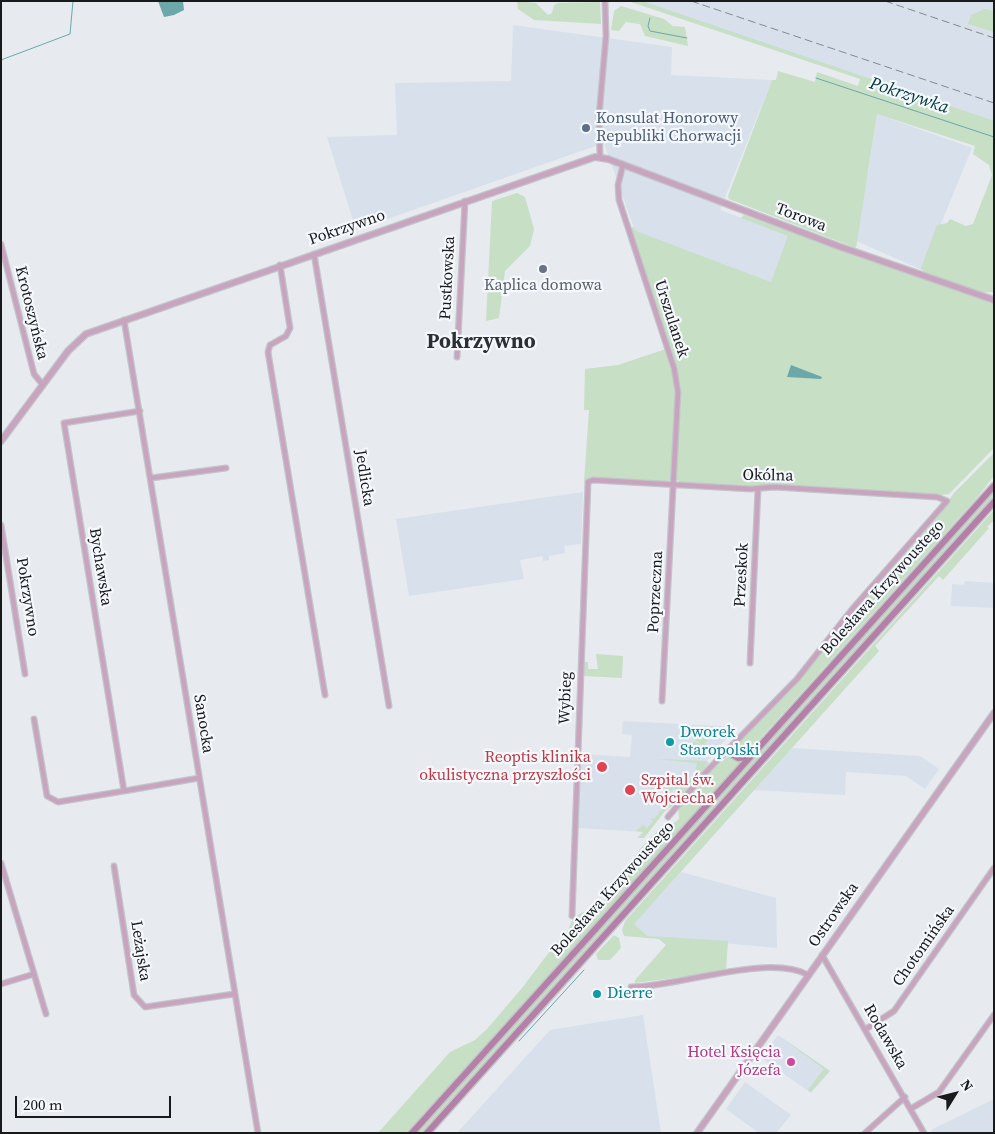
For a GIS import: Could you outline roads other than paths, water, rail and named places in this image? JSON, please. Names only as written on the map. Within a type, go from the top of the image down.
[{"type":"main road","name":"Bolesława Krzywoustego","points":[[412,1133],[994,486]]},
{"type":"main road","name":"Bolesława Krzywoustego","points":[[427,1133],[994,502]]},
{"type":"main road","points":[[728,752],[742,759],[750,757]]},
{"type":"street","points":[[600,157],[600,110],[606,36],[605,1]]},
{"type":"street","name":"Pokrzywno","points":[[1,441],[68,351],[81,337],[280,265],[592,157],[600,157]]},
{"type":"street","name":"Torowa","points":[[600,157],[845,249],[994,300]]},
{"type":"street","name":"Urszulanek","points":[[623,165],[618,185],[619,200],[677,380],[679,405],[674,484]]},
{"type":"street","name":"Pustkowska","points":[[457,357],[465,202]]},
{"type":"street","name":"Krotoszyńska","points":[[1,244],[34,374],[42,385]]},
{"type":"street","name":"Jedlicka","points":[[314,254],[389,706]]},
{"type":"street","points":[[280,265],[290,328],[286,336],[270,345],[268,352],[325,695]]},
{"type":"street","points":[[983,297],[994,296]]},
{"type":"street","name":"Sanocka","points":[[124,320],[258,1133]]},
{"type":"street","name":"Bychawska","points":[[124,791],[64,423],[140,411]]},
{"type":"street","points":[[151,478],[226,468]]},
{"type":"street","name":"Okólna","points":[[588,482],[593,480],[758,489],[774,487],[937,497],[947,501]]},
{"type":"street","name":"Wybieg","points":[[572,916],[588,482]]},
{"type":"street","name":"Poprzeczna","points":[[662,701],[674,484]]},
{"type":"street","name":"Przeskok","points":[[750,663],[758,489]]},
{"type":"street","name":"Bolesława Krzywoustego","points":[[668,816],[706,772],[728,752],[792,684],[854,607],[947,501]]},
{"type":"street","name":"Pokrzywno","points":[[1,525],[25,674]]},
{"type":"street","name":"Ostrowska","points":[[697,1133],[994,713]]},
{"type":"street","points":[[34,718],[47,796],[51,800],[58,802],[199,778]]},
{"type":"street","points":[[1,863],[46,1014]]},
{"type":"street","name":"Leżajska","points":[[114,866],[134,995],[138,1002],[145,1007],[234,994]]},
{"type":"street","name":"Chotomińska","points":[[866,1030],[894,1011],[994,868]]},
{"type":"street","name":"Rodawska","points":[[822,956],[912,1108],[924,1133]]},
{"type":"street","points":[[631,986],[764,968],[796,970],[808,975]]},
{"type":"street","points":[[1,984],[34,974]]},
{"type":"street","points":[[912,1108],[939,1092],[994,1014]]},
{"type":"street","points":[[865,1133],[905,1097]]},
{"type":"water","points":[[158,1],[183,1],[184,10],[164,17]]},
{"type":"water","points":[[791,365],[822,377],[821,379],[787,377]]},
{"type":"waterway","points":[[1,60],[70,34],[73,1]]},
{"type":"waterway","name":"Pokrzywka","points":[[650,18],[648,26],[650,31],[687,38]]},
{"type":"waterway","name":"Pokrzywka","points":[[816,78],[994,137]]},
{"type":"waterway","points":[[519,1041],[584,970]]},
{"type":"railway","points":[[691,1],[994,103]]},
{"type":"railway","points":[[885,1],[994,38]]},
{"type":"place","name":"Konsulat Honorowy Republiki Chorwacji","points":[[586,128]]},
{"type":"place","name":"Kaplica domowa","points":[[543,269]]},
{"type":"place","name":"Dworek Staropolski","points":[[670,742]]},
{"type":"place","name":"Reoptis klinika okulistyczna przyszłości","points":[[602,767]]},
{"type":"place","name":"Szpital św. Wojciecha","points":[[630,790]]},
{"type":"place","name":"Dierre","points":[[597,994]]},
{"type":"place","name":"Hotel Księcia Józefa","points":[[791,1062]]},
{"type":"district","name":"Pokrzywno","points":[[481,343]]}]
